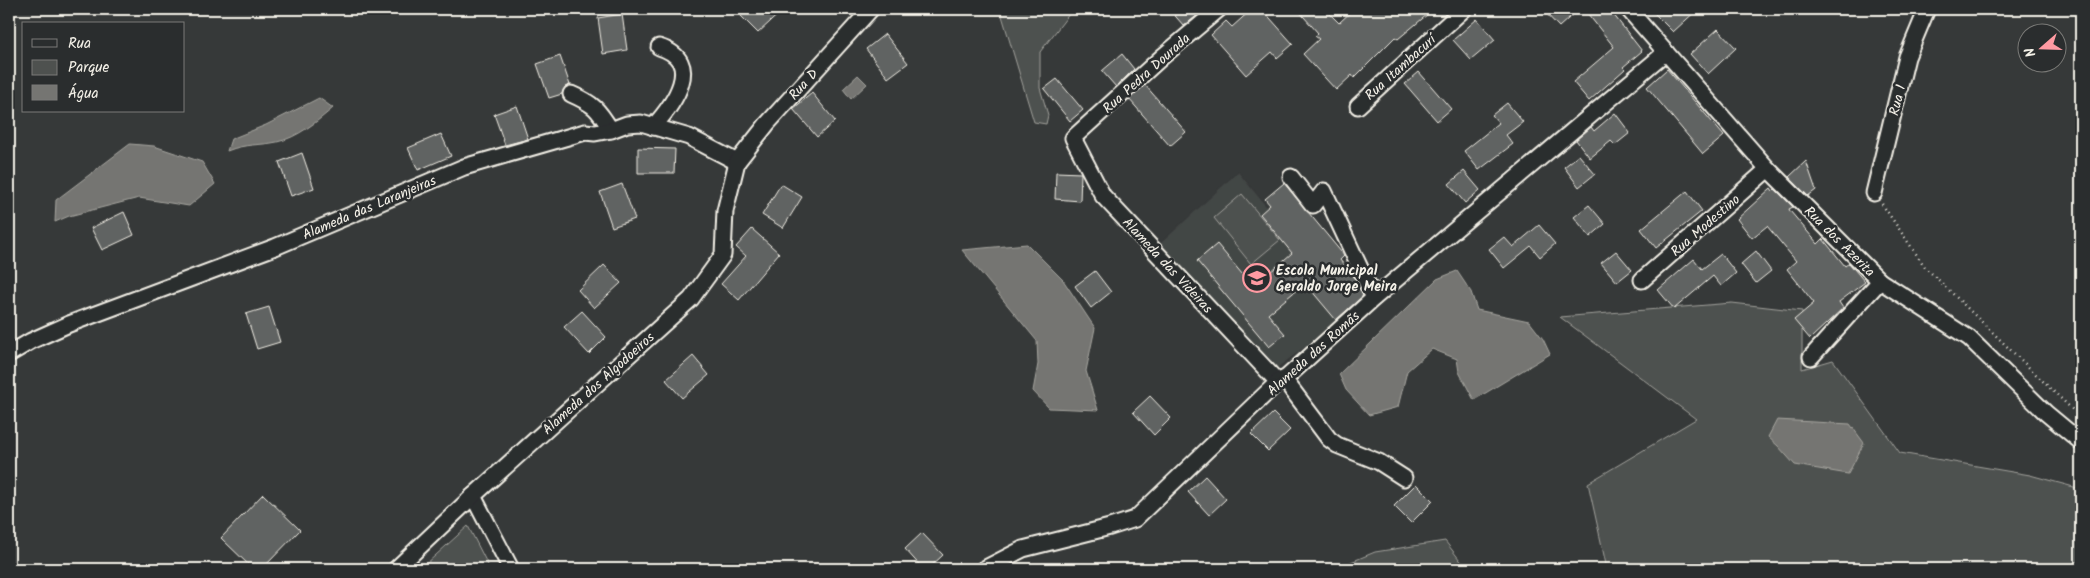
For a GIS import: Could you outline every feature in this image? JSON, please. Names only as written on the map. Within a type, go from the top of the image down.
[{"type":"street","name":"Rua D","points":[[737,162],[743,151],[871,9]]},
{"type":"street","name":"Rua Pedra Dourada","points":[[1073,138],[1162,57],[1219,9]]},
{"type":"street","name":"Rua Itambacurí","points":[[1358,106],[1464,9]]},
{"type":"street","name":"Rua dos Azerita","points":[[1628,9],[1768,169],[1880,281],[1969,338],[2046,413],[2081,442]]},
{"type":"street","name":"Rua 1","points":[[1874,193],[1907,58],[1927,9]]},
{"type":"street","points":[[653,127],[669,109],[684,75],[681,63],[669,50],[659,47]]},
{"type":"street","name":"Alameda das Romãs","points":[[984,569],[1023,550],[1110,528],[1135,519],[1281,381],[1374,298],[1666,52]]},
{"type":"street","points":[[571,94],[590,102],[599,111],[611,130]]},
{"type":"street","name":"Alameda das Laranjeiras","points":[[9,354],[31,341],[69,324],[275,247],[464,168],[585,132],[611,130],[626,124],[641,123],[689,137],[737,162]]},
{"type":"street","name":"Alameda das Videiras","points":[[1073,138],[1103,196],[1281,381],[1329,439],[1337,445],[1379,462],[1404,478]]},
{"type":"street","name":"Alameda dos Algodoeiros","points":[[396,569],[473,496],[691,300],[723,255],[725,211],[737,162]]},
{"type":"street","name":"Rua Modestino","points":[[1642,280],[1768,169]]},
{"type":"street","points":[[1291,177],[1313,205],[1324,191],[1374,298]]},
{"type":"street","points":[[1811,357],[1880,281]]},
{"type":"street","points":[[473,496],[511,569]]},
{"type":"path","points":[[1874,193],[1925,267],[2081,418]]},
{"type":"shaded area","name":"Escola Municipal Geraldo Jorge Meira","points":[[1238,172],[1352,312],[1274,370],[1159,245]]},
{"type":"green space","points":[[1000,9],[1073,9],[1040,52],[1040,88],[1048,115],[1046,124],[1034,122]]},
{"type":"green space","points":[[1242,194],[1280,240],[1251,264],[1214,218]]},
{"type":"green space","points":[[1732,303],[1802,311],[1802,369],[1833,360],[1900,453],[2030,475],[2081,489],[2081,569],[1607,569],[1588,483],[1696,419],[1560,317]]},
{"type":"green space","points":[[468,526],[490,569],[432,569],[425,565]]},
{"type":"green space","points":[[1445,541],[1467,569],[1334,569],[1375,552]]},
{"type":"water","points":[[858,75],[867,84],[851,99],[843,89]]},
{"type":"water","points":[[319,98],[333,108],[300,133],[277,142],[234,148],[227,151],[231,139],[266,125]]},
{"type":"water","points":[[130,144],[154,146],[202,162],[215,184],[189,206],[139,198],[69,216],[55,222],[56,200]]},
{"type":"water","points":[[1027,244],[1063,280],[1095,328],[1086,371],[1098,410],[1049,408],[1033,391],[1038,364],[1037,341],[962,250]]},
{"type":"water","points":[[1457,271],[1471,292],[1477,310],[1529,321],[1543,339],[1550,354],[1474,400],[1459,372],[1457,359],[1432,349],[1407,371],[1398,407],[1369,415],[1346,390],[1339,374],[1437,279]]},
{"type":"water","points":[[1777,420],[1850,424],[1864,443],[1848,474],[1795,465],[1768,437]]},
{"type":"building","points":[[749,9],[784,9],[758,33],[741,16]]},
{"type":"building","points":[[1169,9],[1205,9],[1184,26]]},
{"type":"building","points":[[1252,9],[1262,9],[1293,44],[1277,58],[1272,52],[1246,75],[1211,35],[1226,21],[1232,27]]},
{"type":"building","points":[[1297,9],[1325,9],[1339,23],[1354,9],[1434,9],[1398,39],[1395,37],[1354,78],[1352,75],[1336,90],[1303,54],[1319,39],[1315,36],[1318,33]]},
{"type":"building","points":[[1542,9],[1579,9],[1559,27]]},
{"type":"building","points":[[1584,9],[1609,9],[1642,51],[1589,101],[1573,82],[1614,47]]},
{"type":"building","points":[[1650,9],[1698,9],[1673,32]]},
{"type":"building","points":[[622,14],[627,50],[603,54],[598,18]]},
{"type":"building","points":[[1477,19],[1495,40],[1471,60],[1453,40]]},
{"type":"building","points":[[1718,29],[1736,48],[1708,74],[1690,54]]},
{"type":"building","points":[[885,34],[908,63],[888,78],[866,49]]},
{"type":"building","points":[[1122,54],[1134,69],[1116,87],[1102,71]]},
{"type":"building","points":[[560,56],[570,85],[565,87],[562,94],[549,98],[537,64]]},
{"type":"building","points":[[1667,69],[1724,136],[1703,154],[1647,87]]},
{"type":"building","points":[[1419,72],[1451,109],[1437,121],[1405,84]]},
{"type":"building","points":[[1057,79],[1083,110],[1070,121],[1044,89]]},
{"type":"building","points":[[1145,85],[1186,132],[1170,146],[1129,99]]},
{"type":"building","points":[[812,93],[835,121],[817,137],[793,109]]},
{"type":"building","points":[[1507,103],[1523,122],[1506,135],[1513,144],[1479,170],[1464,151],[1499,123],[1492,115]]},
{"type":"building","points":[[517,106],[528,139],[505,145],[494,114]]},
{"type":"building","points":[[1615,113],[1630,133],[1615,145],[1611,141],[1590,158],[1576,140],[1591,127],[1594,131]]},
{"type":"building","points":[[441,134],[451,156],[418,170],[408,148]]},
{"type":"building","points":[[638,148],[675,149],[674,173],[638,173]]},
{"type":"building","points":[[302,153],[314,188],[291,196],[279,162]]},
{"type":"building","points":[[1579,155],[1595,174],[1579,187],[1564,167]]},
{"type":"building","points":[[1806,161],[1816,190],[1808,196],[1789,177]]},
{"type":"building","points":[[1464,171],[1480,190],[1465,203],[1449,184]]},
{"type":"building","points":[[1056,172],[1081,173],[1080,201],[1055,199]]},
{"type":"building","points":[[1284,183],[1342,253],[1344,256],[1340,260],[1354,277],[1363,296],[1336,320],[1305,283],[1268,314],[1285,334],[1269,347],[1197,261],[1217,244],[1253,287],[1292,253],[1260,214],[1270,205],[1265,199]]},
{"type":"building","points":[[622,184],[635,219],[612,227],[600,192]]},
{"type":"building","points":[[781,184],[802,197],[783,228],[762,215]]},
{"type":"building","points":[[1771,188],[1773,191],[1775,189],[1793,207],[1789,209],[1790,211],[1818,244],[1823,239],[1845,266],[1849,263],[1865,282],[1839,302],[1843,308],[1810,339],[1794,320],[1814,303],[1787,269],[1796,261],[1767,226],[1752,238],[1737,219]]},
{"type":"building","points":[[1687,191],[1702,211],[1656,248],[1641,229]]},
{"type":"building","points":[[1589,205],[1605,224],[1590,237],[1574,217]]},
{"type":"building","points":[[124,212],[134,235],[102,250],[91,228]]},
{"type":"building","points":[[1539,225],[1555,244],[1540,257],[1531,246],[1504,268],[1489,249],[1504,237],[1513,247]]},
{"type":"building","points":[[752,229],[779,253],[739,300],[721,284],[746,256],[736,247]]},
{"type":"building","points":[[1616,251],[1632,270],[1617,282],[1601,263]]},
{"type":"building","points":[[1756,251],[1771,271],[1756,283],[1741,264]]},
{"type":"building","points":[[1721,254],[1736,273],[1721,286],[1713,276],[1674,309],[1658,290],[1694,259],[1702,269]]},
{"type":"building","points":[[604,265],[621,283],[594,308],[578,290]]},
{"type":"building","points":[[1095,271],[1111,292],[1091,308],[1075,286]]},
{"type":"building","points":[[269,307],[280,342],[257,349],[246,314]]},
{"type":"building","points":[[582,311],[606,337],[589,354],[564,327]]},
{"type":"building","points":[[693,356],[709,375],[682,398],[666,380]]},
{"type":"building","points":[[1150,396],[1171,418],[1154,435],[1133,412]]},
{"type":"building","points":[[1273,413],[1290,430],[1268,451],[1251,434]]},
{"type":"building","points":[[1205,476],[1226,499],[1209,515],[1188,492]]},
{"type":"building","points":[[1416,484],[1433,501],[1411,523],[1394,506]]},
{"type":"building","points":[[263,494],[300,530],[262,569],[253,569],[221,538]]},
{"type":"building","points":[[922,533],[943,555],[928,569],[923,569],[905,549]]},
{"type":"place","name":"Escola Municipal Geraldo Jorge Meira","points":[[1257,278]]}]
